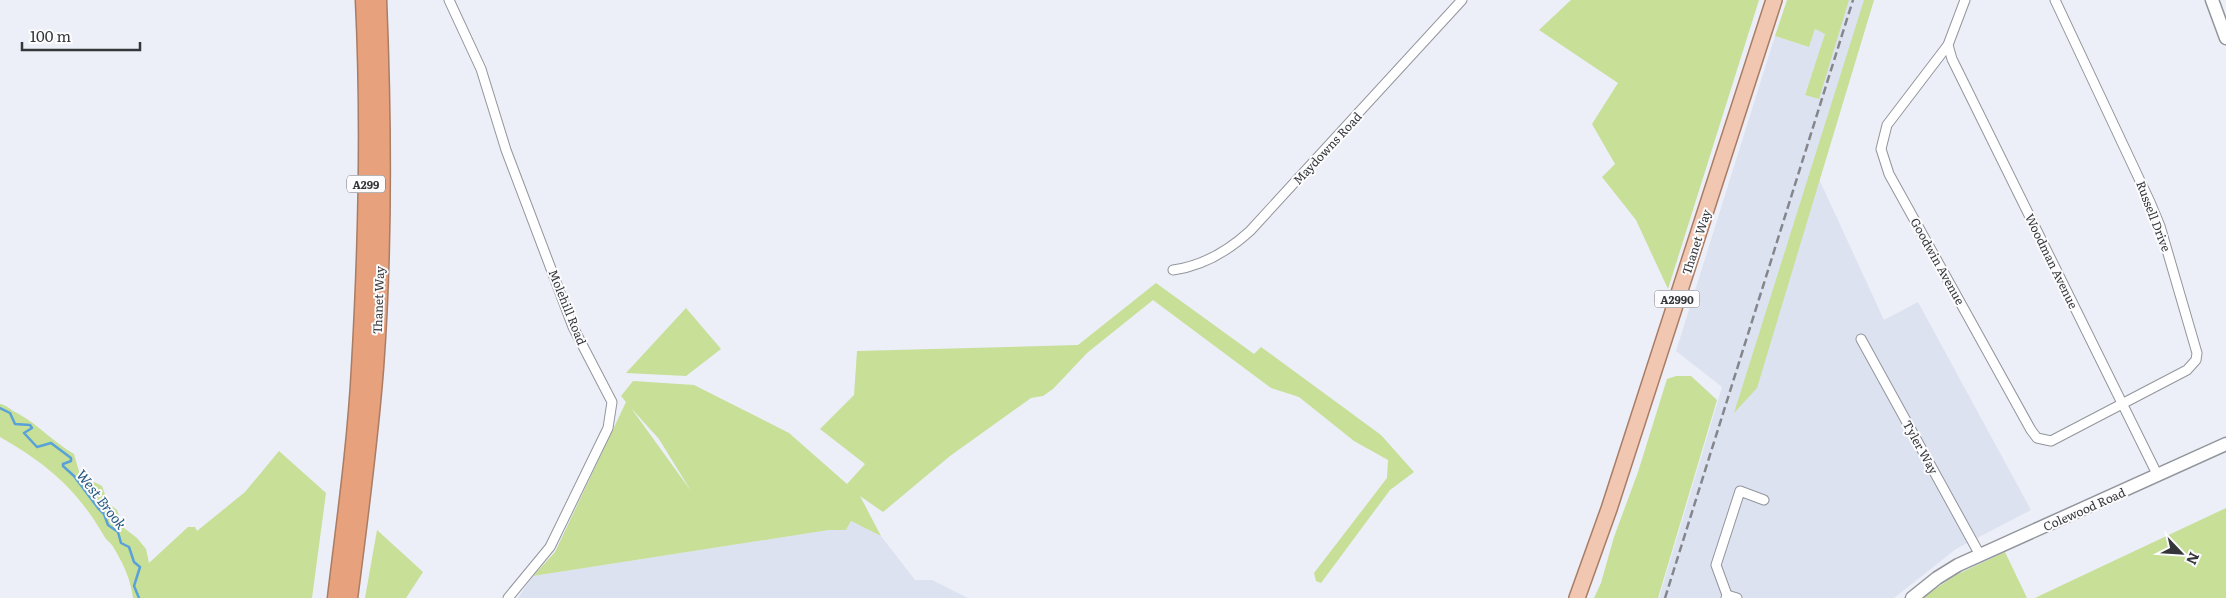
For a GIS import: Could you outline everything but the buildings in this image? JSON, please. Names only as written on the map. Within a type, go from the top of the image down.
[{"type":"highway","name":"Thanet Way","points":[[336,598],[360,369],[366,222],[368,79],[364,0]]},
{"type":"highway","name":"Thanet Way","points":[[349,598],[367,451],[378,306],[382,92],[378,0]]},
{"type":"main road","name":"Thanet Way","points":[[1577,598],[1609,509],[1774,0]]},
{"type":"main road","points":[[2212,0],[2226,38]]},
{"type":"main road","name":"Colewood Road","points":[[1912,598],[1942,574],[1980,555],[2226,444]]},
{"type":"street","name":"Molehill Road","points":[[449,0],[481,69],[506,150],[573,327],[612,402],[608,428],[550,548],[508,598]]},
{"type":"street","name":"Maydowns Road","points":[[1173,270],[1192,267],[1218,254],[1234,245],[1250,231],[1462,0]]},
{"type":"street","name":"Goodwin Avenue","points":[[1965,0],[1948,45],[1887,125],[1881,149],[1889,174],[2037,438],[2050,441],[2060,438],[2122,403]]},
{"type":"street","name":"Russell Drive","points":[[2055,0],[2160,226],[2197,353],[2196,360],[2187,370],[2122,403]]},
{"type":"street","name":"Woodman Avenue","points":[[1948,45],[1952,59],[2158,476]]},
{"type":"street","name":"Tyler Way","points":[[1861,339],[1980,555]]},
{"type":"street","points":[[1737,598],[1726,597],[1716,565],[1740,490],[1764,500]]},
{"type":"shaded area","points":[[1846,0],[1874,0],[1819,179],[1884,320],[1918,302],[2031,510],[1956,549],[1894,598],[1659,598],[1722,387],[1676,351],[1775,36],[1809,47],[1815,29],[1826,34],[1805,94],[1818,99]]},
{"type":"shaded area","points":[[851,521],[881,536],[915,580],[932,580],[968,598],[518,598],[533,576],[829,530],[846,530]]},
{"type":"green space","points":[[1571,0],[1759,0],[1668,289],[1636,220],[1602,177],[1615,164],[1592,124],[1618,83],[1539,30]]},
{"type":"green space","points":[[1787,0],[1849,0],[1819,99],[1805,95],[1825,34],[1815,29],[1809,47],[1775,36]]},
{"type":"green space","points":[[1864,0],[1874,0],[1757,388],[1734,413]]},
{"type":"green space","points":[[1156,283],[1254,354],[1261,347],[1381,435],[1414,472],[1390,490],[1321,583],[1316,581],[1314,573],[1387,478],[1388,460],[1354,441],[1299,397],[1271,388],[1153,300],[1087,353],[1053,389],[1043,396],[1031,398],[950,456],[883,512],[860,496],[881,536],[851,521],[846,530],[829,530],[533,576],[555,552],[626,402],[621,396],[633,381],[694,385],[789,433],[847,484],[865,464],[820,429],[854,395],[857,351],[1078,345]],"holes":[[[631,408],[659,439],[691,491]]]},
{"type":"green space","points":[[686,308],[721,349],[686,376],[626,373]]},
{"type":"green space","points":[[1676,376],[1691,376],[1717,400],[1658,598],[1594,598],[1601,583],[1614,537],[1638,472],[1667,379]]},
{"type":"green space","points":[[0,404],[25,417],[74,454],[80,475],[102,486],[108,503],[117,510],[124,528],[137,538],[146,549],[149,563],[188,527],[195,527],[197,531],[245,492],[279,451],[326,493],[312,598],[133,598],[126,570],[120,558],[83,504],[60,479],[32,457],[0,437]]},
{"type":"green space","points":[[2226,508],[2226,598],[2035,598],[2056,588]]},
{"type":"green space","points":[[377,530],[423,572],[406,598],[365,598]]},
{"type":"green space","points":[[2005,552],[2027,598],[1922,598],[1956,575]]},
{"type":"waterway","name":"West Brook","points":[[0,408],[10,413],[15,424],[30,425],[32,428],[24,433],[37,447],[51,443],[71,458],[71,461],[63,464],[63,466],[74,476],[104,514],[108,525],[118,532],[121,543],[129,547],[134,562],[140,567],[134,586],[139,598]]},
{"type":"railway","points":[[1665,598],[1853,0]]}]
